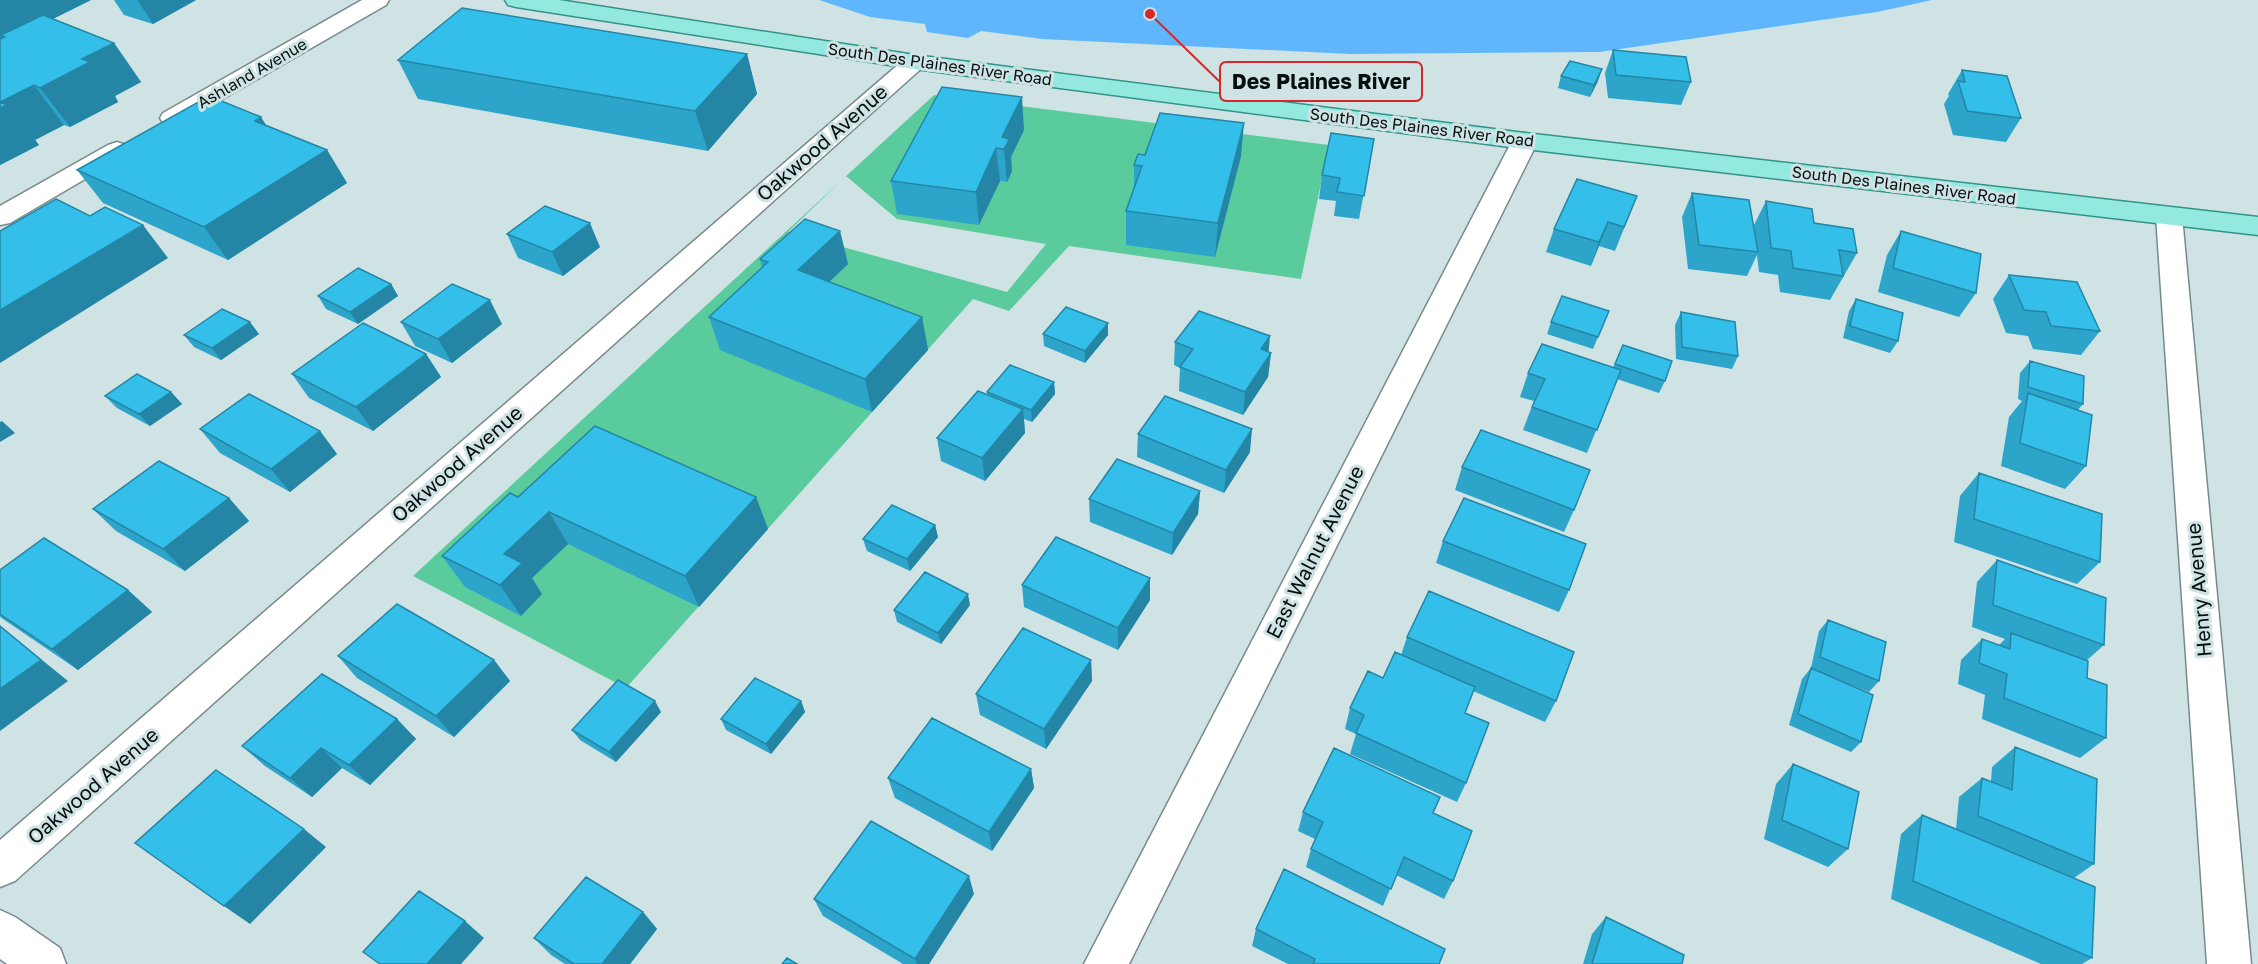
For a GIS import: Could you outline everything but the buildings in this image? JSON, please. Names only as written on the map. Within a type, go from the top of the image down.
[{"type":"main road","name":"South Des Plaines River Road","points":[[516,0],[915,62],[1525,141],[2258,225]]},
{"type":"street","name":"Ashland Avenue","points":[[0,217],[378,0]]},
{"type":"street","name":"Oakwood Avenue","points":[[0,867],[915,62]]},
{"type":"street","name":"East Walnut Avenue","points":[[1106,964],[1525,141]]},
{"type":"street","name":"Henry Avenue","points":[[2169,216],[2229,964]]},
{"type":"street","points":[[0,932],[44,964]]},
{"type":"green space","points":[[934,95],[1329,145],[1301,279],[1069,246],[1009,311],[973,299],[626,688],[413,576],[840,182],[788,232],[1007,292],[1046,244],[897,219],[846,176]]},
{"type":"water","points":[[819,0],[1932,0],[1877,12],[1599,52],[1350,54],[1042,39],[981,31],[968,38],[927,32],[925,24],[870,17]]},
{"type":"place","name":"Des Plaines River","points":[[1150,14]]}]
